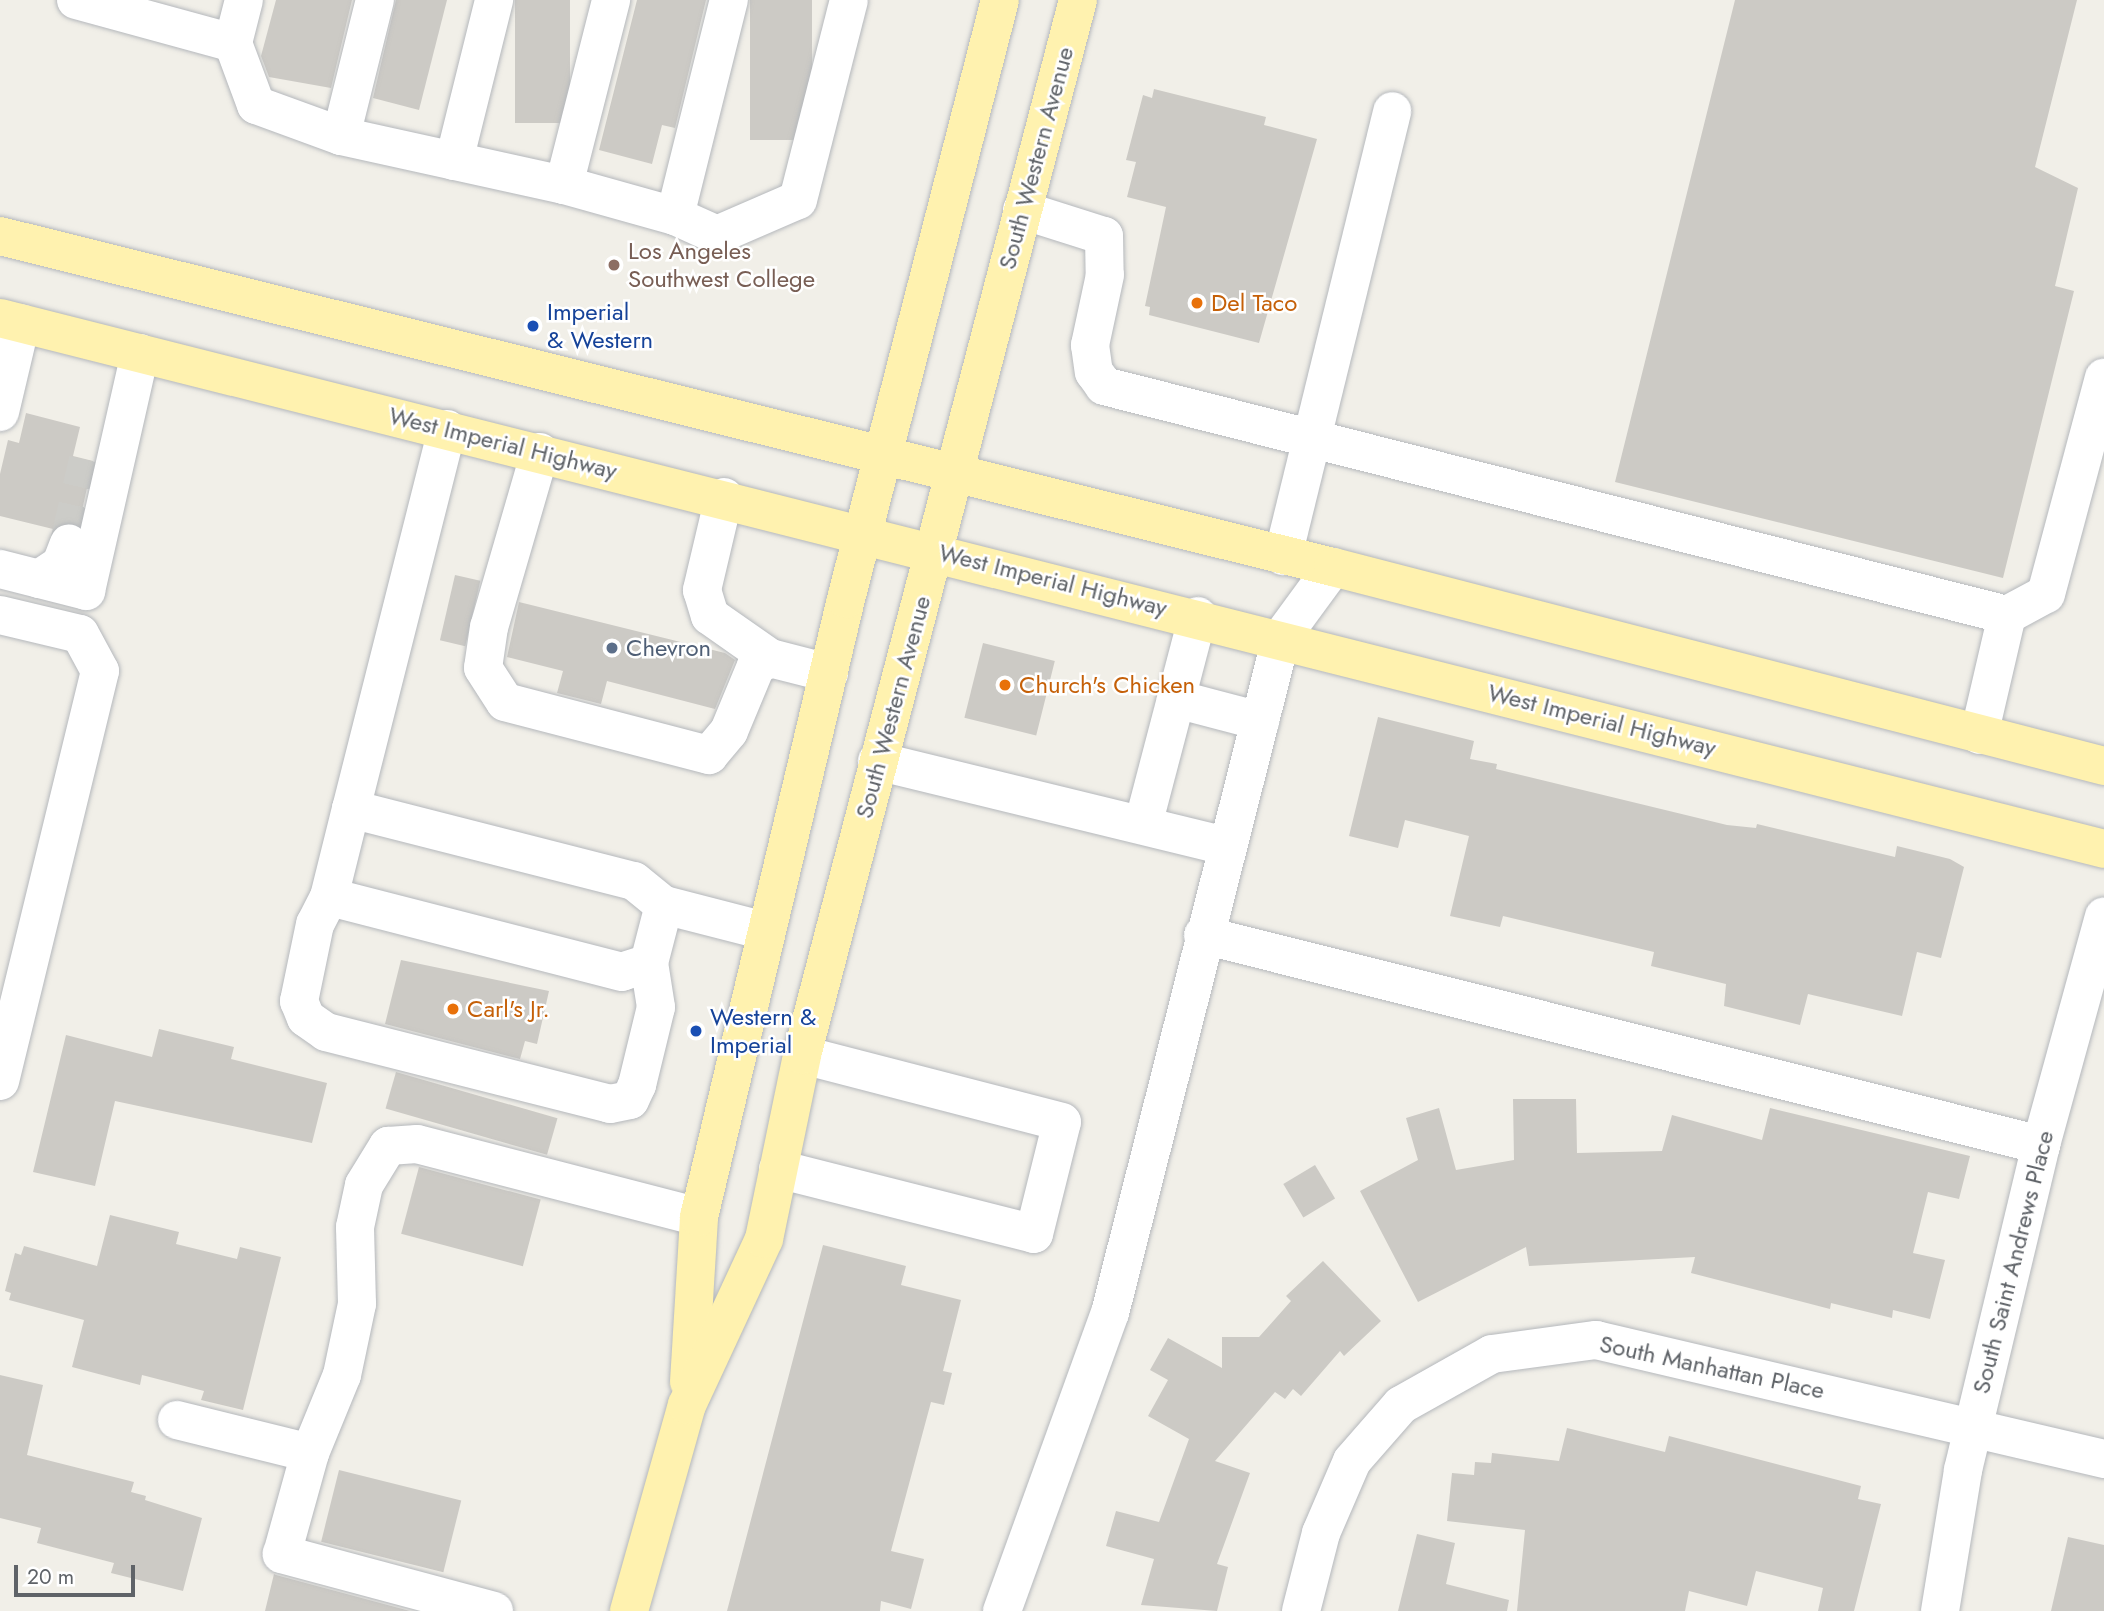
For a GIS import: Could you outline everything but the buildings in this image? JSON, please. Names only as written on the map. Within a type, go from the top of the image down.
[{"type":"main road","name":"South Western Avenue","points":[[687,1405],[699,1217],[765,931],[863,531],[1000,0]]},
{"type":"main road","name":"South Western Avenue","points":[[629,1611],[687,1405],[764,1239],[802,1055],[1078,0]]},
{"type":"main road","points":[[0,236],[1333,567],[2104,766]]},
{"type":"main road","name":"West Imperial Highway","points":[[11,320],[863,531],[2104,849]]},
{"type":"street","points":[[76,0],[233,43]]},
{"type":"street","points":[[244,0],[233,43],[256,105],[341,135],[564,185],[675,216],[717,235],[798,200],[849,0]]},
{"type":"street","points":[[341,135],[375,0]]},
{"type":"street","points":[[454,161],[494,0]]},
{"type":"street","points":[[564,185],[611,0]]},
{"type":"street","points":[[675,216],[729,0]]},
{"type":"street","points":[[1283,556],[1392,111]]},
{"type":"street","points":[[1022,210],[1104,236],[1105,275],[1090,345],[1094,372],[1104,386],[2007,615],[2046,594],[2104,378]]},
{"type":"street","points":[[0,412],[11,320]]},
{"type":"street","points":[[0,569],[86,591],[140,353]]},
{"type":"street","points":[[88,460],[126,414]]},
{"type":"street","points":[[447,429],[329,897],[316,924],[299,1001],[306,1018],[326,1032],[611,1104],[630,1100],[637,1085],[656,1007],[649,963],[664,905]]},
{"type":"street","points":[[540,452],[489,627],[483,668],[505,702],[709,755],[729,731],[756,666],[770,658]]},
{"type":"street","points":[[724,498],[702,590],[710,616],[770,658],[829,673]]},
{"type":"street","points":[[39,579],[61,564],[69,543]]},
{"type":"street","points":[[1002,1611],[1110,1313],[1203,934],[1281,638],[1333,567]]},
{"type":"street","points":[[0,615],[80,634],[100,671],[0,1082]]},
{"type":"street","points":[[1979,735],[2007,615]]},
{"type":"street","points":[[1143,825],[1198,616]]},
{"type":"street","points":[[1176,699],[1260,721]]},
{"type":"street","points":[[877,761],[1227,846]]},
{"type":"street","points":[[351,809],[634,881],[664,905],[765,931]]},
{"type":"street","points":[[329,897],[622,972],[649,963]]},
{"type":"street","name":"South Saint Andrews Place","points":[[1940,1611],[1974,1426],[2041,1145],[2103,928]]},
{"type":"street","points":[[1203,934],[2041,1145]]},
{"type":"street","points":[[778,1169],[1034,1234],[1062,1122],[802,1055]]},
{"type":"street","points":[[494,1611],[282,1554],[310,1453],[342,1375],[357,1304],[355,1227],[364,1185],[388,1146],[417,1144],[699,1217]]},
{"type":"street","name":"South Manhattan Place","points":[[1301,1611],[1321,1533],[1352,1461],[1401,1405],[1492,1354],[1595,1340],[1974,1426],[2104,1459]]},
{"type":"street","points":[[177,1420],[310,1453]]},
{"type":"tunnel","points":[[69,543],[88,460]]},
{"type":"place","name":"Los Angeles Southwest College","points":[[614,265]]},
{"type":"place","name":"Del Taco","points":[[1197,303]]},
{"type":"place","name":"Imperial & Western","points":[[533,326]]},
{"type":"place","name":"Chevron","points":[[612,648]]},
{"type":"place","name":"Church's Chicken","points":[[1005,685]]},
{"type":"place","name":"Carl's Jr.","points":[[453,1009]]},
{"type":"place","name":"Western & Imperial","points":[[696,1031]]}]
